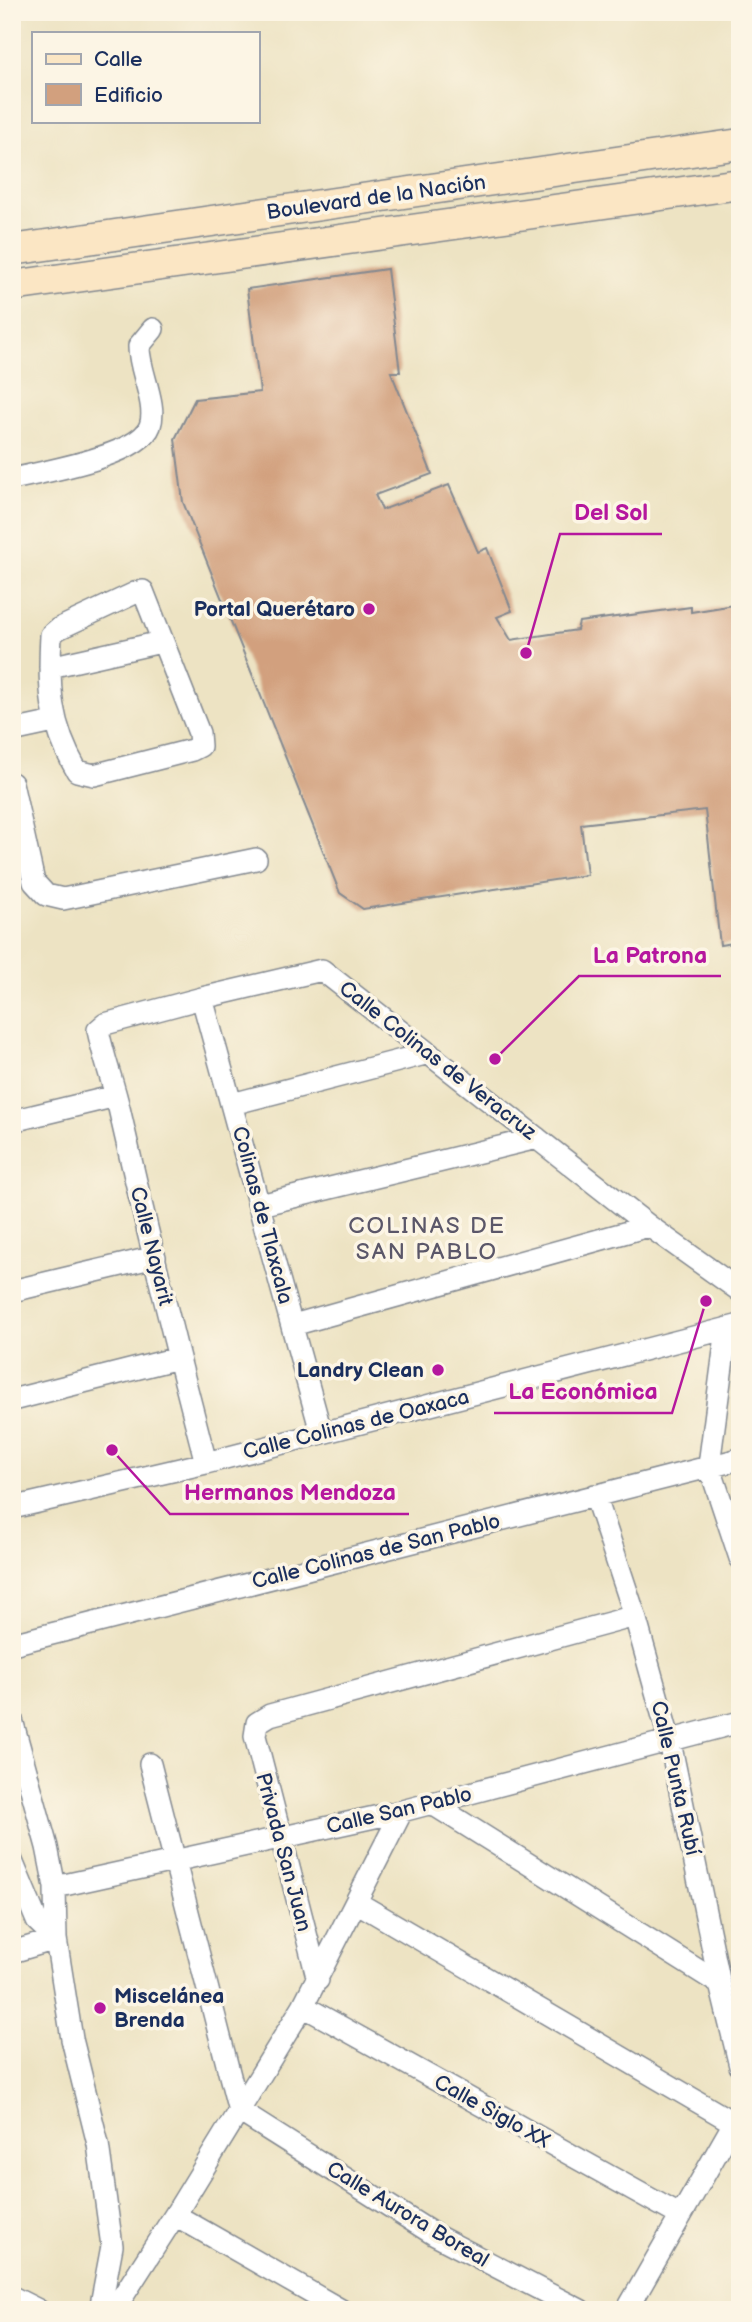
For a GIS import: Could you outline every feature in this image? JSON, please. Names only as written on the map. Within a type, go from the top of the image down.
[{"type":"main road","name":"Boulevard de la Nación","points":[[12,250],[740,144]]},
{"type":"main road","name":"Boulevard de la Nación","points":[[12,286],[740,184]]},
{"type":"street","points":[[12,479],[121,451],[138,441],[150,426],[151,408],[139,346],[153,329]]},
{"type":"street","points":[[143,591],[148,598],[161,642],[199,733],[200,746],[94,775],[77,771],[54,722],[50,667],[51,635],[58,629],[143,591]]},
{"type":"street","points":[[50,667],[161,642]]},
{"type":"street","points":[[12,731],[54,722]]},
{"type":"street","points":[[12,783],[34,882],[46,895],[62,899],[256,859]]},
{"type":"street","name":"Calle Colinas de Veracruz","points":[[98,1030],[105,1024],[202,998],[323,970],[649,1226],[740,1291]]},
{"type":"street","name":"Colinas de Tlaxcala","points":[[202,998],[321,1432]]},
{"type":"street","name":"Calle Nayarit","points":[[98,1030],[206,1463]]},
{"type":"street","points":[[232,1104],[429,1054]]},
{"type":"street","points":[[12,1121],[116,1096]]},
{"type":"street","points":[[260,1205],[537,1138]]},
{"type":"street","points":[[293,1325],[649,1226]]},
{"type":"street","points":[[12,1291],[155,1257]]},
{"type":"street","points":[[733,1327],[709,1465],[740,1558]]},
{"type":"street","name":"Calle Colinas de Oaxaca","points":[[12,1508],[206,1463],[733,1327]]},
{"type":"street","points":[[12,1400],[178,1358]]},
{"type":"street","name":"Calle Colinas de San Pablo","points":[[12,1644],[740,1459]]},
{"type":"street","name":"Calle Punta Rubí","points":[[595,1495],[635,1616],[670,1742],[720,1984],[740,2066]]},
{"type":"street","name":"Privada San Juan","points":[[318,1980],[254,1736],[257,1723],[270,1715],[635,1616]]},
{"type":"street","points":[[12,1720],[55,1886],[56,1939],[72,2039],[98,2144],[112,2246],[100,2310]]},
{"type":"street","name":"Calle San Pablo","points":[[55,1886],[402,1811],[740,1722]]},
{"type":"street","points":[[150,1764],[239,2111]]},
{"type":"street","points":[[431,1803],[720,1984]]},
{"type":"street","points":[[114,2310],[303,2006],[402,1811]]},
{"type":"street","points":[[12,1861],[37,1921],[56,1939]]},
{"type":"street","points":[[356,1902],[737,2121],[627,2310]]},
{"type":"street","points":[[12,1952],[56,1939]]},
{"type":"street","name":"Calle Siglo XX","points":[[303,2006],[681,2216]]},
{"type":"street","name":"Calle Aurora Boreal","points":[[239,2111],[435,2235],[580,2310]]},
{"type":"street","points":[[175,2215],[341,2310]]},
{"type":"street","points":[[12,2297],[38,2310]]},
{"type":"building","name":"Portal Querétaro","points":[[387,269],[400,372],[391,372],[432,474],[375,495],[382,510],[449,485],[478,552],[487,548],[512,611],[497,617],[511,640],[577,630],[579,622],[691,607],[691,612],[740,604],[740,942],[720,945],[705,810],[581,824],[587,875],[363,909],[340,893],[183,502],[175,439],[195,399],[260,392],[247,289]]},
{"type":"place","name":"Portal Querétaro","points":[[369,609]]},
{"type":"place","name":"Del Sol","points":[[526,653]]},
{"type":"place","name":"La Patrona","points":[[495,1059]]},
{"type":"place","name":"La Económica","points":[[706,1301]]},
{"type":"place","name":"Landry Clean","points":[[438,1370]]},
{"type":"place","name":"Hermanos Mendoza","points":[[112,1450]]},
{"type":"place","name":"Miscelánea Brenda","points":[[100,2008]]},
{"type":"district","name":"COLINAS DE SAN PABLO","points":[[427,1238]]}]
